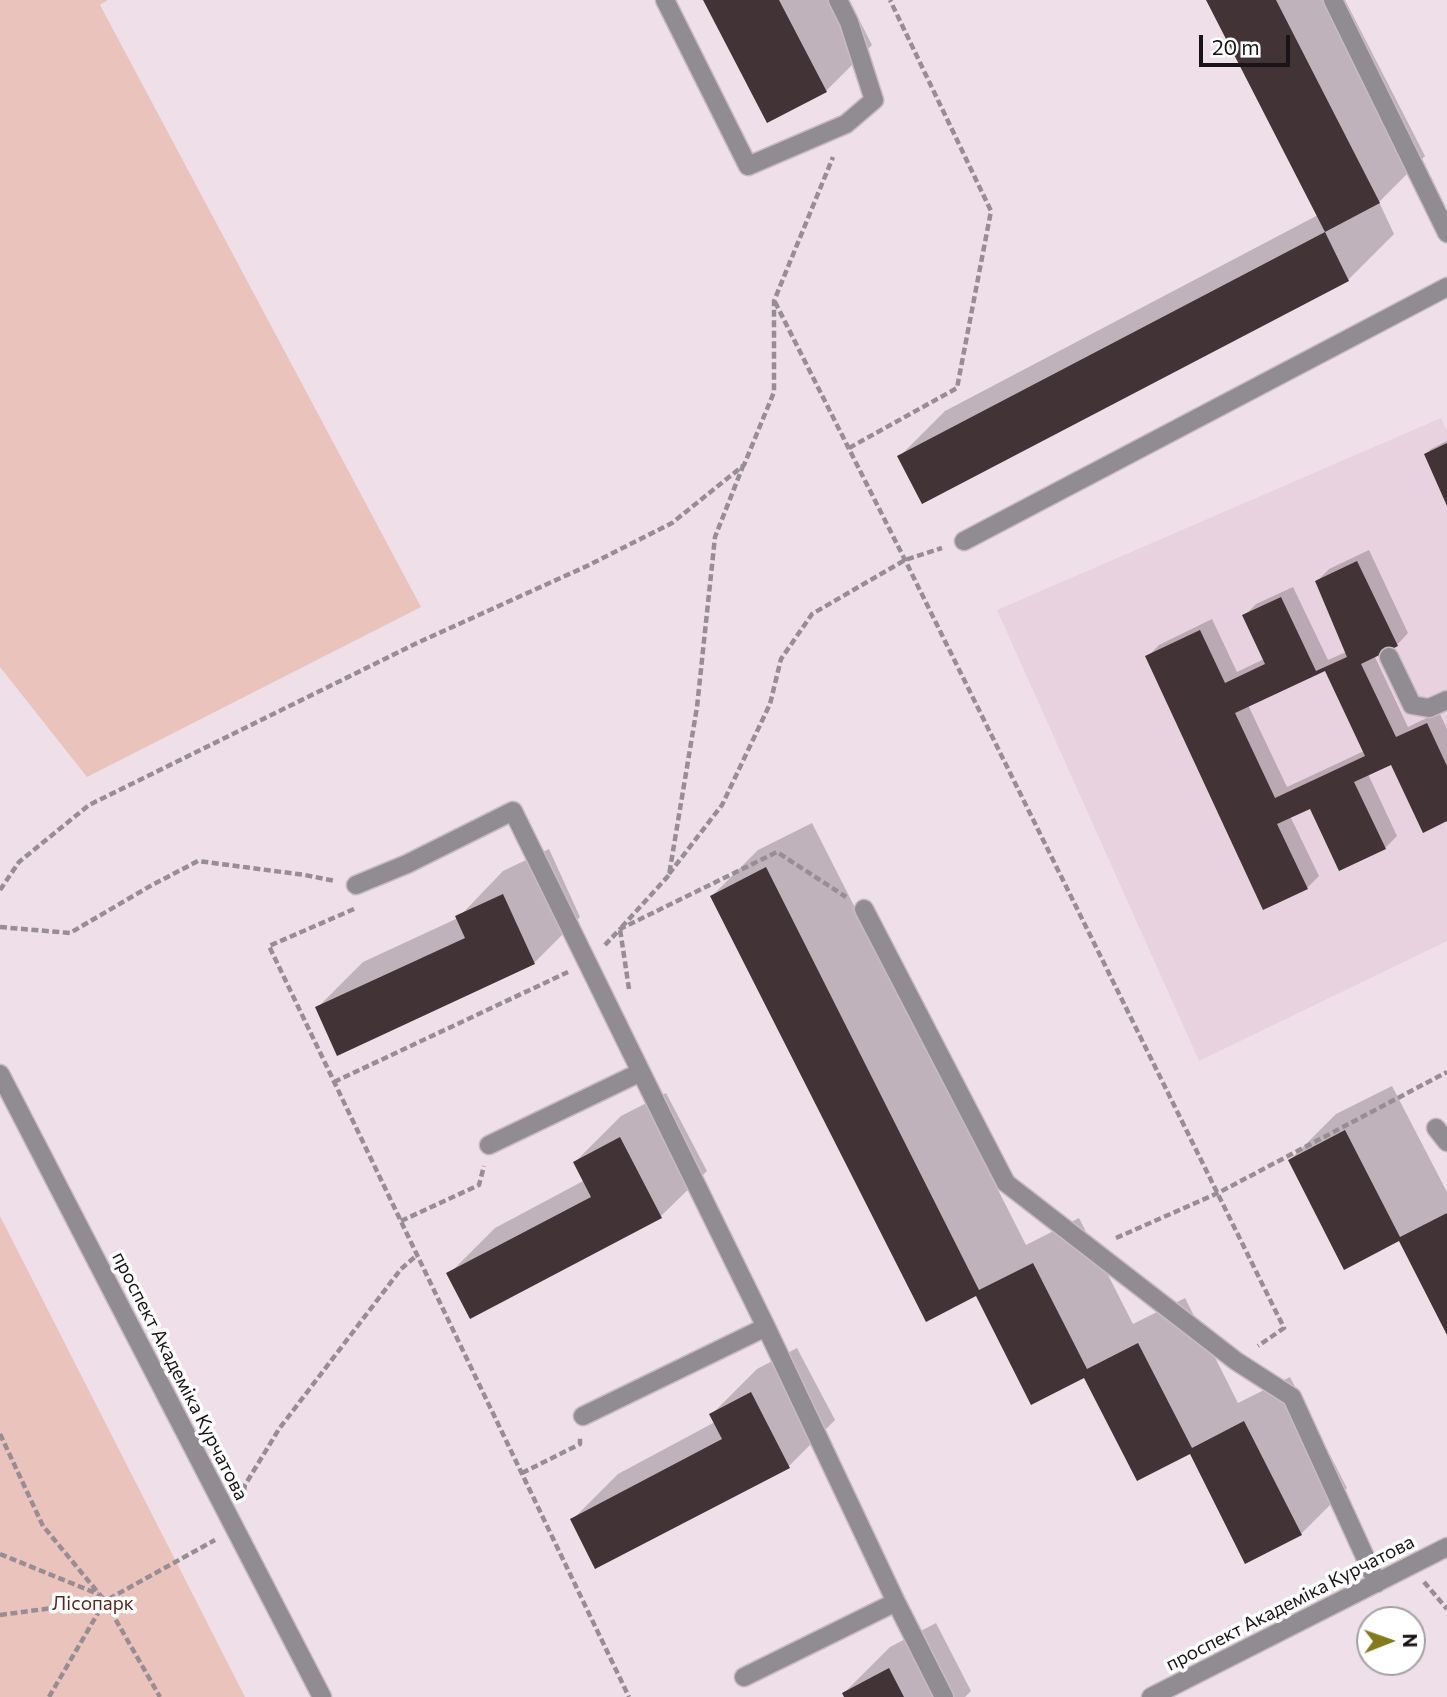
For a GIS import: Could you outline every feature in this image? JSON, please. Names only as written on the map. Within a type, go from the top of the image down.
[{"type":"street","points":[[665,0],[748,166],[846,124],[874,100],[849,22],[838,0]]},
{"type":"street","points":[[1334,0],[1447,233]]},
{"type":"street","points":[[964,541],[1447,287]]},
{"type":"street","points":[[1389,657],[1412,705],[1429,708],[1447,700]]},
{"type":"street","points":[[356,885],[407,864],[513,811],[944,1697]]},
{"type":"street","points":[[864,909],[1006,1183],[1236,1361],[1292,1397],[1377,1583]]},
{"type":"street","points":[[489,1145],[641,1072]]},
{"type":"street","name":"проспект Академіка Курчатова","points":[[0,1074],[322,1697]]},
{"type":"street","points":[[583,1416],[766,1327]]},
{"type":"street","name":"проспект Академіка Курчатова","points":[[1151,1697],[1447,1547]]},
{"type":"street","points":[[744,1676],[896,1602]]},
{"type":"path","points":[[849,448],[957,388],[991,211],[890,0]]},
{"type":"path","points":[[669,875],[697,707],[715,537],[774,392],[774,301],[846,124]]},
{"type":"path","points":[[774,301],[905,560],[1284,1328],[1236,1361]]},
{"type":"path","points":[[0,890],[19,862],[89,805],[417,643],[587,566],[672,523],[744,465]]},
{"type":"path","points":[[630,994],[620,929],[669,875],[722,805],[770,704],[781,659],[812,614],[905,560],[964,541]]},
{"type":"path","points":[[0,927],[70,933],[198,861],[305,874],[356,885]]},
{"type":"path","points":[[366,904],[269,946],[629,1697]]},
{"type":"path","points":[[1091,1249],[1218,1193],[1447,1072]]},
{"type":"path","points":[[401,1222],[479,1185],[489,1145]]},
{"type":"path","points":[[0,1615],[105,1601],[235,1529],[245,1485],[279,1429],[401,1269],[417,1255]]},
{"type":"path","points":[[522,1473],[580,1444],[583,1416]]},
{"type":"path","points":[[0,1434],[43,1527],[105,1601],[160,1697]]},
{"type":"path","points":[[0,1554],[99,1595]]},
{"type":"path","points":[[1410,1566],[1447,1609]]},
{"type":"path","points":[[49,1697],[105,1601]]},
{"type":"shaded area","points":[[1441,418],[1447,431],[1447,941],[1199,1061],[997,610]]},
{"type":"green space","points":[[0,0],[108,0],[100,5],[421,607],[87,777],[0,667]]},
{"type":"green space","name":"Лісопарк","points":[[0,1216],[245,1697],[0,1697]]},
{"type":"building","points":[[703,0],[779,0],[827,92],[767,123]]},
{"type":"building","points":[[1206,0],[1276,0],[1380,203],[1325,232]]},
{"type":"building","points":[[1325,232],[1349,281],[922,504],[897,456]]},
{"type":"building","points":[[1447,443],[1447,506],[1424,454]]},
{"type":"building","points":[[1357,561],[1398,646],[1361,664],[1396,737],[1427,723],[1447,766],[1447,821],[1423,833],[1391,765],[1354,782],[1386,849],[1339,871],[1310,809],[1277,824],[1308,889],[1263,910],[1145,656],[1200,630],[1225,683],[1265,664],[1242,615],[1281,597],[1316,671],[1347,657],[1315,581]],"holes":[[[1325,671],[1365,756],[1275,798],[1235,713]]]},
{"type":"building","points":[[766,867],[979,1290],[1033,1263],[1087,1369],[1138,1343],[1192,1448],[1244,1421],[1302,1535],[1245,1564],[1190,1454],[1137,1481],[1084,1378],[1031,1405],[976,1296],[926,1322],[710,896]]},
{"type":"building","points":[[503,894],[535,964],[337,1056],[315,1007],[465,938],[455,916]]},
{"type":"building","points":[[1345,1130],[1400,1237],[1447,1213],[1447,1335],[1399,1241],[1344,1270],[1288,1160]]},
{"type":"building","points":[[620,1137],[662,1218],[470,1319],[446,1273],[591,1197],[573,1162]]},
{"type":"building","points":[[751,1392],[790,1468],[595,1569],[570,1519],[722,1439],[709,1414]]},
{"type":"building","points":[[889,1668],[904,1697],[844,1697],[842,1693]]}]
